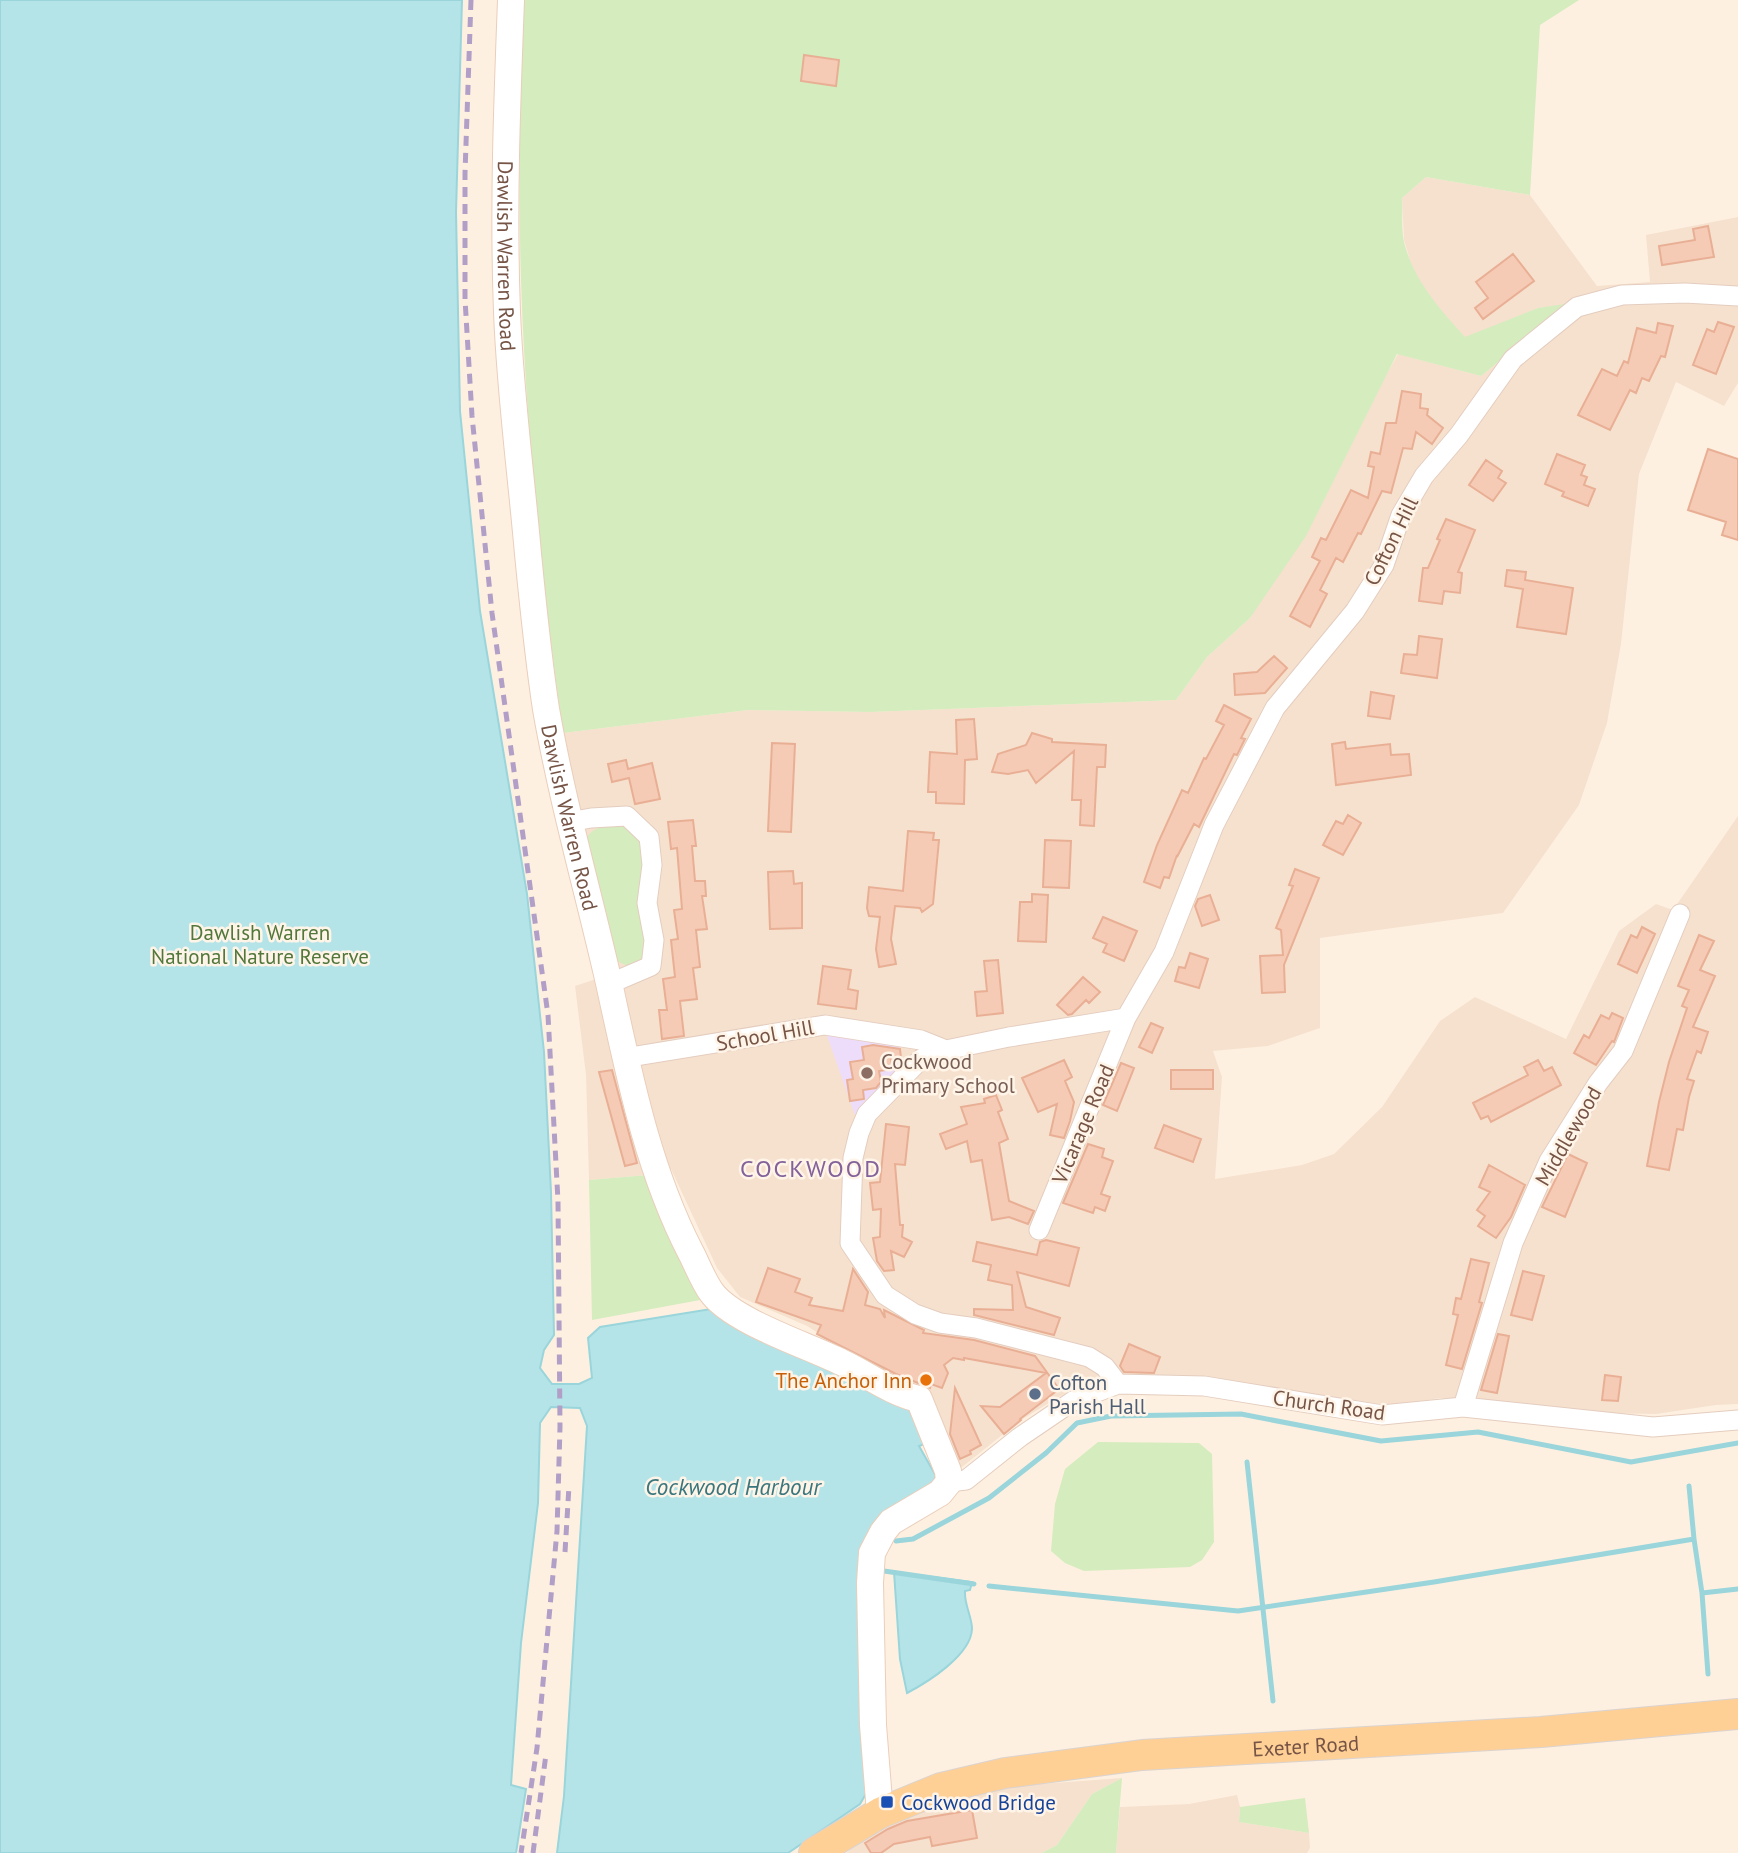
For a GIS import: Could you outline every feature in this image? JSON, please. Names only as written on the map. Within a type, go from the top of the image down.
[{"type":"main road","name":"Exeter Road","points":[[814,1853],[880,1813],[941,1788],[1005,1773],[1142,1755],[1541,1732],[1738,1714]]},
{"type":"street","name":"Dawlish Warren Road","points":[[511,0],[505,165],[507,315],[517,454],[535,626],[546,710],[569,822],[609,984],[624,1058],[648,1146],[672,1215],[710,1291],[737,1314],[841,1362],[906,1396],[919,1399],[948,1471],[949,1482]]},
{"type":"street","name":"Cofton Hill","points":[[1126,1018],[1164,952],[1214,825],[1275,708],[1355,611],[1384,565],[1401,515],[1424,476],[1459,435],[1513,359],[1577,307],[1622,295],[1685,293],[1738,296]]},
{"type":"street","points":[[569,822],[627,816],[649,837],[652,865],[647,903],[654,940],[652,966],[609,984]]},
{"type":"street","name":"Middlewood","points":[[1463,1407],[1513,1243],[1544,1173],[1598,1083],[1623,1051],[1680,914]]},
{"type":"street","points":[[1118,1384],[1105,1367],[1089,1357],[976,1328],[940,1323],[915,1314],[884,1295],[850,1243],[853,1158],[859,1133],[867,1114],[922,1059],[946,1050],[1009,1037],[1126,1018]]},
{"type":"street","name":"Vicarage Road","points":[[1039,1230],[1126,1018]]},
{"type":"street","name":"School Hill","points":[[624,1058],[825,1025],[921,1040],[946,1050]]},
{"type":"street","name":"Church Road","points":[[949,1482],[966,1480],[1020,1437],[1073,1401],[1118,1384],[1204,1387],[1382,1415],[1463,1407],[1653,1427],[1738,1419]]},
{"type":"street","points":[[880,1813],[873,1725],[870,1583],[872,1553],[891,1522],[940,1493],[949,1482]]},
{"type":"shaded area","points":[[1426,177],[1530,195],[1597,286],[1650,282],[1646,235],[1738,217],[1738,383],[1724,406],[1676,382],[1639,474],[1621,644],[1607,723],[1579,805],[1503,913],[1320,938],[1320,1028],[1268,1046],[1213,1051],[1222,1077],[1215,1179],[1302,1165],[1334,1154],[1382,1107],[1440,1021],[1475,997],[1566,1039],[1619,931],[1656,904],[1673,910],[1738,816],[1738,1404],[1656,1414],[1597,1413],[1440,1398],[1377,1408],[1206,1378],[1145,1375],[1087,1380],[1021,1420],[962,1467],[951,1463],[927,1402],[807,1326],[740,1297],[717,1268],[671,1169],[648,1175],[589,1180],[586,1075],[575,986],[614,973],[563,733],[748,710],[870,712],[1176,700],[1207,657],[1250,618],[1398,354],[1481,376],[1570,304],[1538,308],[1465,338],[1427,294],[1412,267],[1404,240],[1402,198]]},
{"type":"shaded area","name":"Cockwood Primary School","points":[[825,1030],[899,1041],[899,1067],[855,1115]]},
{"type":"shaded area","points":[[1122,1778],[1092,1794],[1057,1845],[1042,1853],[846,1853],[881,1827],[971,1794],[1011,1786]]},
{"type":"shaded area","points":[[1237,1795],[1240,1807],[1239,1822],[1309,1833],[1310,1848],[1307,1853],[1116,1853],[1120,1807],[1189,1804]]},
{"type":"green space","points":[[524,0],[1579,0],[1540,25],[1530,195],[1426,177],[1402,198],[1403,237],[1408,256],[1421,282],[1465,337],[1538,308],[1571,303],[1481,376],[1397,354],[1306,536],[1250,618],[1207,657],[1176,700],[870,712],[748,710],[563,733],[536,508],[524,358],[520,207]]},
{"type":"green space","points":[[615,823],[628,827],[642,841],[646,957],[630,967],[610,958],[584,842],[596,829]]},
{"type":"green space","points":[[648,1175],[711,1298],[592,1320],[589,1180]]},
{"type":"green space","points":[[1098,1442],[1199,1443],[1212,1454],[1214,1542],[1202,1560],[1190,1567],[1084,1571],[1065,1563],[1051,1551],[1055,1504],[1065,1469]]},
{"type":"green space","points":[[1122,1778],[1116,1853],[1042,1853],[1057,1845],[1092,1794]]},
{"type":"green space","points":[[1305,1798],[1309,1833],[1239,1822],[1240,1807]]},
{"type":"water","name":"Cockwood Harbour","points":[[0,0],[462,0],[456,212],[460,411],[480,611],[527,894],[544,1052],[554,1335],[544,1350],[540,1368],[552,1384],[579,1384],[592,1378],[588,1338],[600,1327],[711,1309],[913,1407],[930,1442],[919,1446],[936,1476],[933,1484],[875,1531],[867,1792],[860,1804],[788,1853],[557,1853],[564,1796],[587,1426],[580,1408],[551,1407],[540,1423],[538,1503],[521,1643],[511,1785],[526,1789],[516,1853],[0,1853]]},
{"type":"water","points":[[894,1572],[972,1582],[970,1590],[965,1591],[972,1629],[970,1639],[947,1667],[907,1693],[900,1659]]},
{"type":"building","points":[[804,55],[839,60],[836,86],[801,81]]},
{"type":"building","points":[[1708,226],[1714,257],[1662,265],[1659,246],[1695,240],[1693,229]]},
{"type":"building","points":[[1513,254],[1534,281],[1483,319],[1475,308],[1488,298],[1476,282]]},
{"type":"building","points":[[1718,322],[1734,327],[1716,374],[1693,365],[1707,329],[1714,332]]},
{"type":"building","points":[[1658,323],[1673,326],[1665,357],[1661,356],[1649,381],[1642,378],[1636,393],[1630,390],[1610,430],[1578,415],[1602,369],[1617,376],[1624,361],[1628,363],[1637,328],[1656,333]]},
{"type":"building","points":[[1402,391],[1421,394],[1420,408],[1428,409],[1427,415],[1443,428],[1432,444],[1416,432],[1412,449],[1403,448],[1391,493],[1382,491],[1361,534],[1358,533],[1343,562],[1336,558],[1320,590],[1327,594],[1310,627],[1290,616],[1320,561],[1312,557],[1321,538],[1326,540],[1351,490],[1368,498],[1374,467],[1368,466],[1371,452],[1380,454],[1386,423],[1396,423]]},
{"type":"building","points":[[1708,449],[1738,459],[1738,540],[1722,535],[1726,522],[1688,510]]},
{"type":"building","points":[[1557,454],[1585,465],[1581,475],[1587,477],[1584,485],[1595,489],[1588,506],[1562,496],[1564,492],[1545,484]]},
{"type":"building","points":[[1486,460],[1502,471],[1498,478],[1506,483],[1493,501],[1469,485]]},
{"type":"building","points":[[1446,519],[1475,530],[1458,572],[1462,573],[1460,593],[1444,591],[1442,604],[1419,601],[1423,568],[1428,568]]},
{"type":"building","points":[[1507,570],[1526,572],[1525,580],[1573,588],[1566,634],[1517,627],[1523,589],[1505,586]]},
{"type":"building","points":[[1419,636],[1442,639],[1437,678],[1401,673],[1404,654],[1417,655]]},
{"type":"building","points":[[1274,656],[1287,668],[1265,693],[1235,695],[1234,674],[1257,672]]},
{"type":"building","points":[[1371,692],[1394,696],[1390,719],[1368,716]]},
{"type":"building","points":[[1224,705],[1251,719],[1241,738],[1245,739],[1237,755],[1234,754],[1199,827],[1194,824],[1177,855],[1169,878],[1164,877],[1160,888],[1144,882],[1157,845],[1182,790],[1188,793],[1204,758],[1206,759],[1224,725],[1216,721]]},
{"type":"building","points":[[974,719],[977,759],[965,760],[964,804],[936,803],[936,792],[928,792],[930,752],[957,754],[956,720]]},
{"type":"building","points":[[1032,733],[1052,739],[1052,742],[1106,745],[1105,767],[1097,767],[1094,826],[1080,825],[1081,800],[1072,800],[1074,751],[1036,783],[1028,770],[1008,774],[992,772],[998,754],[1026,745]]},
{"type":"building","points":[[1345,742],[1346,749],[1390,744],[1391,755],[1409,754],[1411,775],[1336,785],[1332,744]]},
{"type":"building","points":[[772,743],[795,744],[791,832],[768,831]]},
{"type":"building","points":[[626,760],[628,769],[652,763],[660,799],[635,804],[629,778],[612,782],[608,764]]},
{"type":"building","points":[[1348,815],[1361,823],[1343,855],[1323,845],[1336,821],[1343,824]]},
{"type":"building","points":[[693,820],[696,846],[692,846],[695,881],[705,881],[706,896],[702,896],[707,929],[696,930],[700,967],[693,968],[697,999],[680,1001],[684,1036],[662,1039],[659,1010],[667,1010],[663,979],[675,977],[671,940],[678,939],[674,910],[682,909],[677,848],[671,849],[668,822]]},
{"type":"building","points":[[908,831],[934,833],[933,840],[939,840],[933,904],[922,912],[920,908],[895,906],[891,939],[896,964],[879,967],[876,949],[880,917],[869,916],[869,887],[903,891]]},
{"type":"building","points":[[1045,840],[1071,841],[1069,888],[1043,887]]},
{"type":"building","points":[[1295,869],[1319,878],[1284,965],[1285,992],[1262,993],[1260,956],[1283,955],[1281,930],[1276,928],[1293,886],[1289,885]]},
{"type":"building","points":[[793,871],[794,884],[802,883],[802,928],[770,929],[768,872]]},
{"type":"building","points":[[1032,894],[1048,895],[1046,942],[1018,941],[1020,902],[1032,902]]},
{"type":"building","points":[[1210,895],[1219,920],[1202,926],[1195,906],[1198,899]]},
{"type":"building","points":[[1103,917],[1137,931],[1124,961],[1103,952],[1107,944],[1093,938]]},
{"type":"building","points":[[1642,927],[1655,934],[1637,973],[1618,964],[1631,935],[1637,938]]},
{"type":"building","points":[[1699,935],[1714,941],[1700,970],[1715,976],[1693,1027],[1708,1032],[1701,1053],[1697,1051],[1687,1079],[1694,1081],[1683,1130],[1677,1129],[1669,1170],[1647,1166],[1669,1062],[1687,1008],[1682,1006],[1689,990],[1678,986]]},
{"type":"building","points":[[1190,953],[1208,959],[1199,988],[1175,981],[1179,967],[1185,968]]},
{"type":"building","points":[[998,960],[1003,1013],[977,1016],[975,992],[987,991],[984,961]]},
{"type":"building","points":[[823,966],[851,970],[848,989],[858,991],[856,1009],[818,1004]]},
{"type":"building","points":[[1083,977],[1100,992],[1089,1003],[1086,1000],[1068,1015],[1057,1005]]},
{"type":"building","points":[[1612,1013],[1623,1018],[1614,1042],[1612,1041],[1596,1065],[1574,1053],[1584,1035],[1589,1038],[1601,1015],[1609,1019]]},
{"type":"building","points":[[1151,1023],[1163,1028],[1152,1053],[1139,1047]]},
{"type":"building","points":[[873,1045],[900,1049],[901,1058],[891,1059],[893,1069],[879,1071],[881,1082],[876,1088],[863,1090],[864,1099],[850,1101],[847,1080],[853,1079],[850,1062],[864,1060],[862,1047]]},
{"type":"building","points":[[1064,1060],[1072,1077],[1065,1081],[1074,1102],[1064,1138],[1050,1135],[1057,1104],[1038,1112],[1022,1078]]},
{"type":"building","points":[[1538,1060],[1544,1071],[1552,1067],[1561,1085],[1491,1122],[1488,1116],[1481,1119],[1473,1103],[1528,1075],[1524,1067]]},
{"type":"building","points":[[1121,1063],[1134,1068],[1117,1111],[1103,1105]]},
{"type":"building","points":[[612,1070],[637,1163],[625,1166],[599,1072]]},
{"type":"building","points":[[1171,1070],[1213,1070],[1213,1089],[1171,1089]]},
{"type":"building","points":[[996,1095],[1002,1110],[998,1112],[1008,1139],[999,1143],[1009,1201],[1034,1211],[1028,1224],[1009,1217],[992,1220],[982,1160],[971,1162],[967,1141],[946,1149],[940,1134],[967,1124],[961,1107],[985,1103],[984,1099]]},
{"type":"building","points":[[886,1124],[909,1127],[905,1165],[895,1164],[900,1225],[903,1225],[902,1237],[912,1242],[904,1257],[891,1251],[894,1270],[884,1271],[877,1261],[873,1238],[880,1237],[881,1209],[873,1210],[870,1183],[880,1182]]},
{"type":"building","points":[[1164,1125],[1201,1139],[1193,1162],[1155,1148]]},
{"type":"building","points":[[1088,1144],[1104,1149],[1102,1157],[1113,1161],[1101,1194],[1110,1197],[1105,1211],[1095,1207],[1093,1213],[1063,1203]]},
{"type":"building","points":[[1568,1154],[1587,1163],[1565,1217],[1542,1207]]},
{"type":"building","points":[[1489,1165],[1525,1185],[1511,1217],[1496,1238],[1478,1226],[1485,1216],[1477,1210],[1490,1192],[1479,1187]]},
{"type":"building","points":[[1046,1240],[1079,1248],[1069,1286],[1017,1272],[1026,1307],[1060,1318],[1054,1335],[974,1315],[974,1309],[1013,1310],[1012,1285],[988,1280],[991,1265],[973,1261],[977,1242],[1037,1255],[1040,1242]]},
{"type":"building","points":[[1471,1259],[1489,1263],[1479,1302],[1482,1303],[1462,1369],[1446,1365],[1458,1315],[1453,1314],[1456,1298],[1461,1299]]},
{"type":"building","points":[[768,1268],[800,1279],[795,1292],[812,1298],[809,1305],[843,1311],[853,1269],[868,1292],[865,1305],[880,1309],[885,1318],[884,1310],[924,1330],[923,1333],[974,1340],[1035,1356],[1059,1389],[1004,1434],[981,1406],[1000,1407],[1046,1373],[953,1358],[944,1365],[948,1373],[942,1388],[931,1384],[930,1388],[817,1334],[821,1325],[756,1302]]},
{"type":"building","points":[[1523,1271],[1544,1276],[1532,1320],[1511,1315]]},
{"type":"building","points":[[1498,1334],[1509,1336],[1497,1393],[1481,1390]]},
{"type":"building","points":[[1129,1344],[1160,1357],[1154,1373],[1124,1372],[1120,1366]]},
{"type":"building","points":[[1605,1375],[1621,1377],[1618,1401],[1602,1400]]},
{"type":"building","points":[[955,1388],[981,1445],[960,1459],[950,1434]]},
{"type":"building","points":[[972,1810],[977,1838],[932,1846],[930,1837],[894,1844],[881,1853],[871,1853],[865,1843],[907,1821]]},
{"type":"waterway","points":[[896,1541],[913,1539],[989,1498],[1046,1453],[1077,1423],[1111,1416],[1241,1414],[1381,1441],[1478,1432],[1631,1462],[1738,1443]]},
{"type":"waterway","points":[[1247,1462],[1273,1701]]},
{"type":"waterway","points":[[1689,1486],[1694,1539]]},
{"type":"waterway","points":[[989,1586],[1238,1611],[1694,1539],[1702,1593],[1738,1589]]},
{"type":"waterway","points":[[884,1571],[974,1584]]},
{"type":"waterway","points":[[1702,1593],[1708,1674]]},
{"type":"railway","points":[[471,0],[465,173],[465,299],[472,416],[492,613],[548,1015],[558,1201],[560,1427],[557,1531],[537,1748],[521,1853]]},
{"type":"railway","points":[[565,1552],[569,1486]]},
{"type":"railway","points":[[533,1853],[546,1754]]},
{"type":"place","name":"Cockwood Primary School","points":[[867,1073]]},
{"type":"place","name":"The Anchor Inn","points":[[926,1380]]},
{"type":"place","name":"Cofton Parish Hall","points":[[1035,1394]]},
{"type":"place","name":"Cockwood Bridge","points":[[887,1802]]},
{"type":"district","name":"COCKWOOD","points":[[811,1168]]},
{"type":"park label","name":"Dawlish Warren National Nature Reserve","points":[[260,944]]}]
